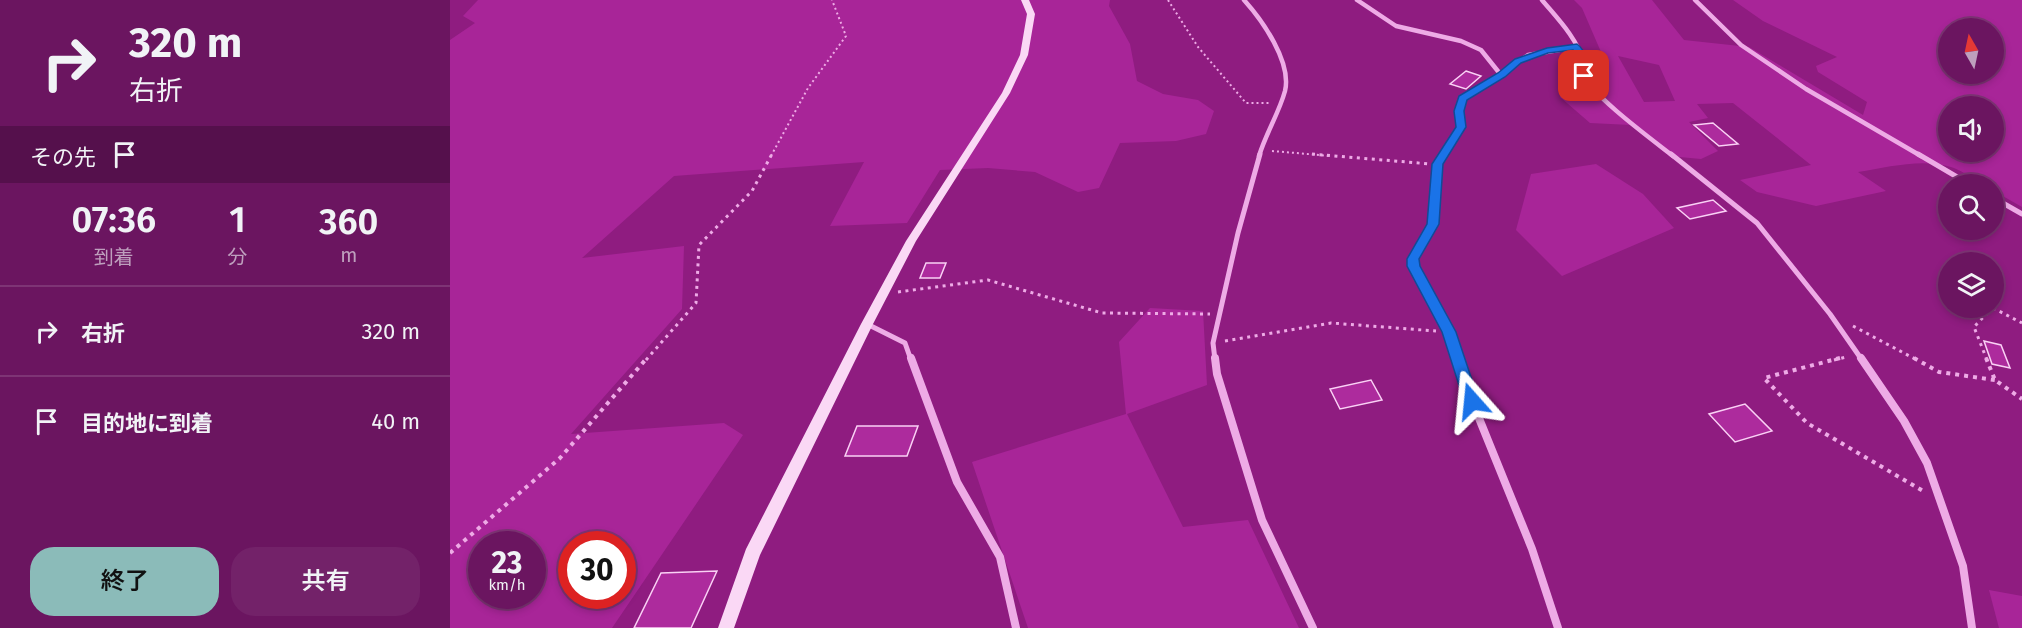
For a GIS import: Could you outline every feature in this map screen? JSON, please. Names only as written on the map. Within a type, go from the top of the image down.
[{"type":"street","points":[[726,628],[752,554],[867,324],[911,241],[1006,93],[1024,55],[1031,14],[1025,0]]},
{"type":"street","points":[[1244,0],[1260,18],[1275,47],[1286,75],[1285,90],[1261,150],[1238,233],[1213,343],[1217,374],[1262,520],[1312,628]]},
{"type":"street","points":[[1358,0],[1395,26],[1464,42],[1484,52],[1494,69],[1501,75]]},
{"type":"street","points":[[1542,0],[1560,21],[1577,47],[1584,76],[1606,102],[1757,223],[1830,314],[1904,421],[1927,463],[1963,566],[1972,628]]},
{"type":"street","points":[[1695,0],[1734,39],[1806,89],[1952,174]]},
{"type":"street","points":[[1558,628],[1532,549],[1472,401],[1449,332],[1413,266],[1413,259],[1433,224],[1438,164],[1461,127],[1459,111],[1462,99],[1528,56],[1577,47]]},
{"type":"street","points":[[2004,204],[2022,214]]},
{"type":"street","points":[[867,324],[904,343],[957,482],[1000,557],[1016,628]]},
{"type":"path","points":[[450,553],[560,458],[696,303],[699,245],[752,191],[808,88],[846,36],[832,0]]},
{"type":"path","points":[[1168,0],[1198,47],[1246,104],[1280,103]]},
{"type":"path","points":[[1261,150],[1438,164]]},
{"type":"path","points":[[883,294],[988,280],[1102,313],[1220,314]]},
{"type":"path","points":[[1830,314],[1939,372],[1995,380],[2022,399]]},
{"type":"path","points":[[2004,314],[2022,323]]},
{"type":"path","points":[[1983,318],[1974,327],[1995,380]]},
{"type":"path","points":[[1213,343],[1330,323],[1449,332]]},
{"type":"path","points":[[1858,354],[1764,378],[1807,423],[1940,501]]},
{"type":"shaded area","points":[[478,0],[1110,0],[1109,6],[1130,44],[1137,81],[1163,94],[1198,100],[1214,111],[1206,134],[1176,141],[1120,143],[1099,188],[1078,192],[1035,172],[988,168],[940,170],[907,223],[830,226],[864,162],[674,176],[582,258],[684,246],[682,309],[571,434],[724,423],[743,435],[636,593],[636,531],[558,531],[558,609],[625,609],[612,628],[450,628],[450,40],[475,23],[463,16]]},
{"type":"shaded area","points":[[1574,0],[1652,0],[1684,40],[1749,47],[1863,115],[1867,102],[1818,72],[1816,66],[1837,57],[1763,21],[1733,0],[2022,0],[2022,207],[2004,197],[2004,174],[1966,174],[1951,167],[1928,163],[1905,164],[1858,172],[1886,191],[1816,206],[1757,192],[1740,180],[1811,165],[1733,103],[1697,104],[1708,118],[1689,122],[1718,151],[1701,159],[1669,156],[1631,125],[1590,123],[1560,97],[1566,85],[1597,82],[1591,54],[1601,52],[1582,8]],"holes":[[[1618,56],[1659,65],[1675,101],[1644,102]]]},
{"type":"shaded area","points":[[1596,164],[1643,194],[1674,228],[1562,276],[1516,230],[1531,174]]},
{"type":"shaded area","points":[[1150,308],[1203,311],[1207,385],[1127,414],[1183,527],[1248,520],[1299,628],[1028,628],[972,462],[1126,414],[1119,342]]},
{"type":"shaded area","points":[[1989,590],[2022,596],[2022,628],[1999,628]]},
{"type":"building","points":[[1466,71],[1481,76],[1466,89],[1450,84]]},
{"type":"building","points":[[1713,123],[1738,144],[1719,146],[1694,125]]},
{"type":"building","points":[[1713,200],[1726,211],[1690,219],[1677,208]]},
{"type":"building","points":[[926,263],[946,263],[940,278],[920,278]]},
{"type":"building","points":[[1984,341],[2001,345],[2010,368],[1992,364]]},
{"type":"building","points":[[1371,380],[1382,400],[1340,409],[1330,389]]},
{"type":"building","points":[[1745,404],[1772,431],[1735,442],[1709,414]]},
{"type":"building","points":[[857,426],[918,426],[907,456],[845,456]]},
{"type":"building","points":[[717,571],[691,628],[634,628],[661,573]]},
{"type":"route","points":[[1472,401],[1449,332],[1413,266],[1413,259],[1433,224],[1438,164],[1461,127],[1459,111],[1462,99],[1501,75],[1518,61],[1547,50],[1577,47],[1584,76]]}]
